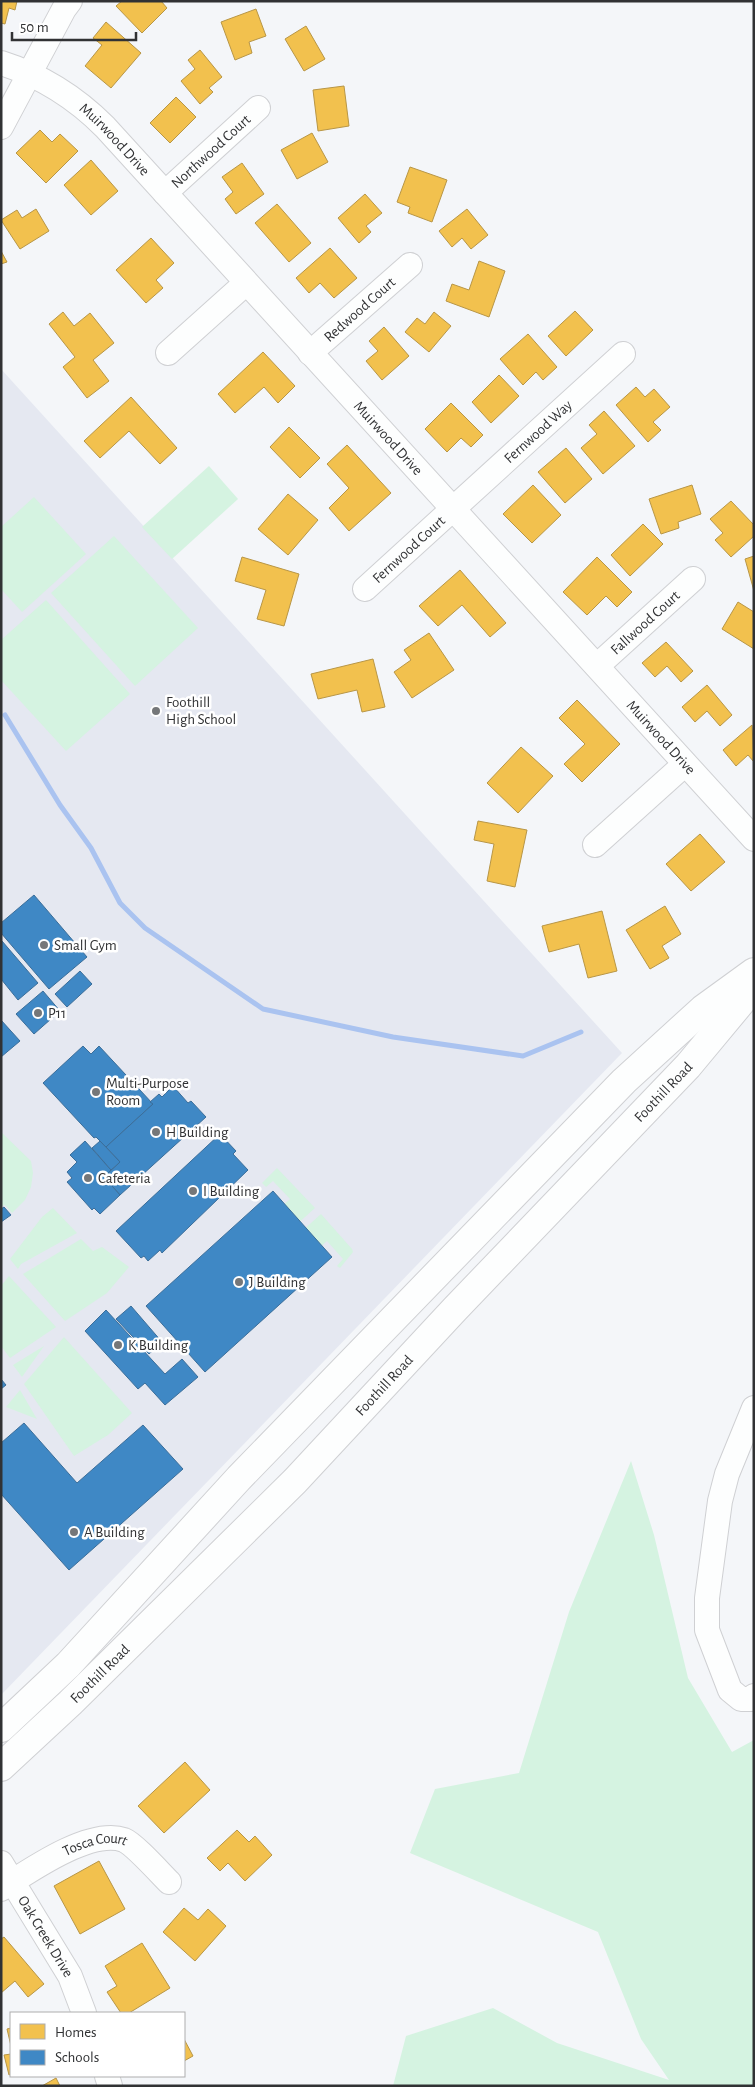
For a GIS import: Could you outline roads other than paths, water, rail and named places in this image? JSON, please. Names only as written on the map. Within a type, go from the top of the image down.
[{"type":"main road","name":"Foothill Road","points":[[1,1728],[68,1665],[239,1478],[624,1081],[703,1009],[754,972]]},
{"type":"main road","name":"Foothill Road","points":[[1,1767],[70,1703],[295,1481],[468,1295],[681,1073],[747,996],[754,991]]},
{"type":"street","points":[[1,127],[70,1]]},
{"type":"street","name":"Muirwood Drive","points":[[1,63],[30,73],[52,84],[86,108],[685,764],[752,834]]},
{"type":"street","name":"Northwood Court","points":[[165,193],[258,108]]},
{"type":"street","name":"Redwood Court","points":[[310,353],[410,265]]},
{"type":"street","points":[[168,353],[246,283]]},
{"type":"street","name":"Fernwood Way","points":[[451,508],[623,354]]},
{"type":"street","name":"Fernwood Court","points":[[365,589],[451,508]]},
{"type":"street","name":"Fallwood Court","points":[[597,666],[693,579]]},
{"type":"street","points":[[595,845],[685,764]]},
{"type":"street","points":[[754,1408],[727,1474],[720,1501],[707,1598],[707,1630],[730,1690],[741,1699],[751,1699],[754,1696]]},
{"type":"street","name":"Tosca Court","points":[[5,1878],[64,1851],[110,1837],[126,1841],[170,1882]]},
{"type":"street","name":"Oak Creek Drive","points":[[5,1878],[70,1976],[84,2012]]},
{"type":"waterway","points":[[5,715],[60,805],[91,848],[120,903],[145,928],[263,1009],[393,1037],[523,1056],[581,1032]]},
{"type":"place","name":"Foothill High School","points":[[156,711]]},
{"type":"place","name":"Small Gym","points":[[44,945]]},
{"type":"place","name":"P11","points":[[38,1013]]},
{"type":"place","name":"Multi-Purpose Room","points":[[96,1092]]},
{"type":"place","name":"H Building","points":[[156,1132]]},
{"type":"place","name":"Cafeteria","points":[[88,1178]]},
{"type":"place","name":"I Building","points":[[193,1191]]},
{"type":"place","name":"J Building","points":[[239,1282]]},
{"type":"place","name":"K Building","points":[[118,1345]]},
{"type":"place","name":"A Building","points":[[74,1532]]}]
